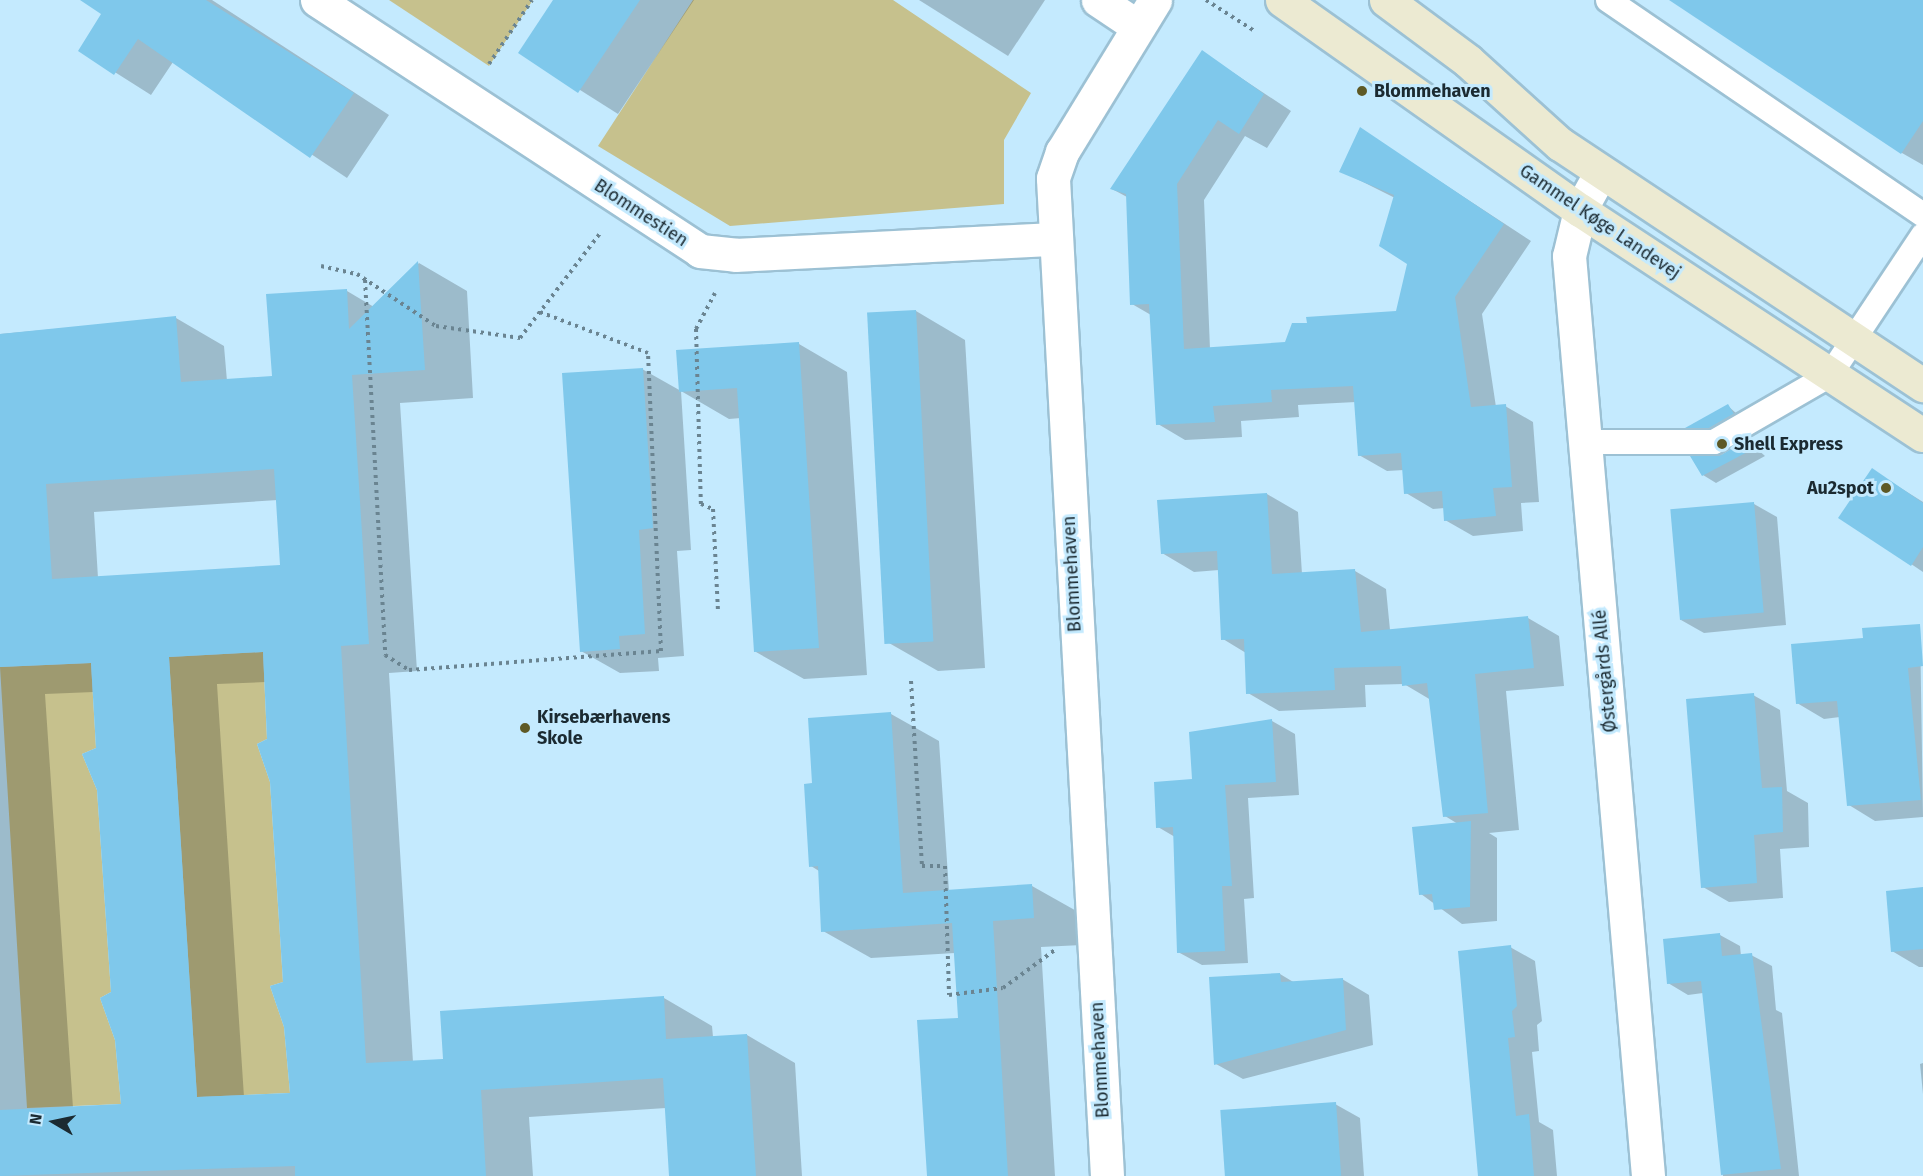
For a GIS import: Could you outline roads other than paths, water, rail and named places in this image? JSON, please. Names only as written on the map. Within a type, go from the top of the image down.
[{"type":"main road","name":"Gammel Køge Landevej","points":[[1282,0],[1580,210],[1923,435]]},
{"type":"main road","points":[[1386,0],[1601,172],[1923,385]]},
{"type":"street","name":"Blommestien","points":[[316,0],[465,100],[700,251],[736,255],[1053,239]]},
{"type":"street","points":[[1098,0],[1146,13]]},
{"type":"street","name":"Blommehaven","points":[[1107,1176],[1053,239],[1053,178],[1062,152],[1146,13]]},
{"type":"street","name":"Østergårds Allé","points":[[1601,172],[1580,210],[1569,256],[1648,1176]]},
{"type":"lane","points":[[1608,0],[1923,215]]},
{"type":"lane","points":[[1586,442],[1714,442],[1830,375],[1923,236]]},
{"type":"place","name":"Blommehaven","points":[[1362,91]]},
{"type":"place","name":"Shell Express","points":[[1722,444]]},
{"type":"place","name":"Au2spot","points":[[1886,488]]},
{"type":"place","name":"Kirsebærhavens Skole","points":[[525,728]]}]
